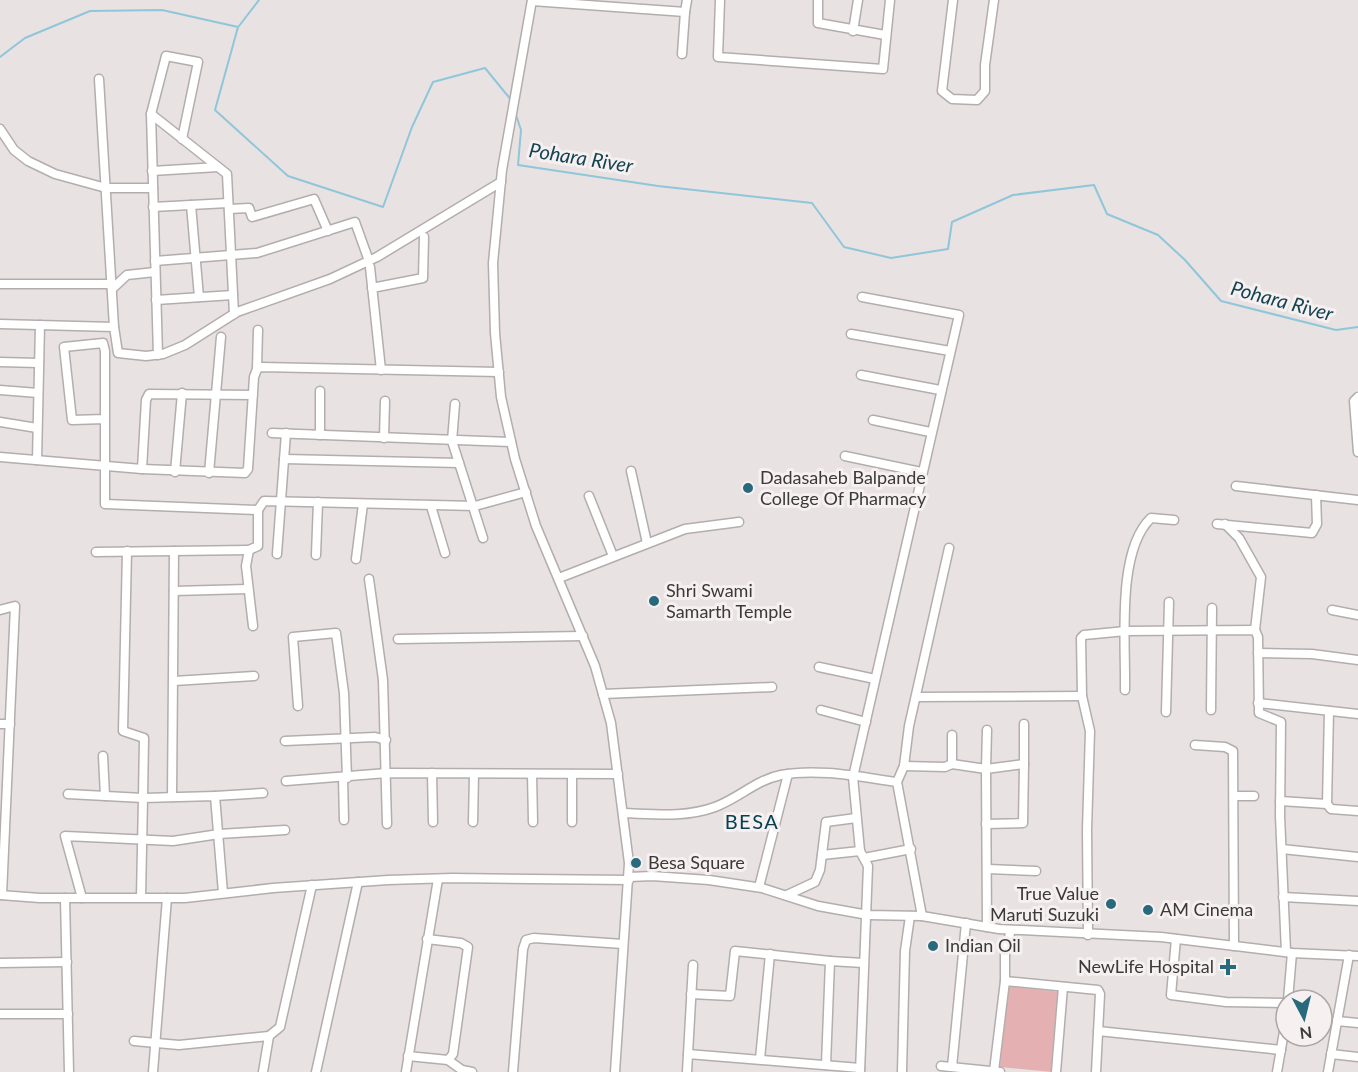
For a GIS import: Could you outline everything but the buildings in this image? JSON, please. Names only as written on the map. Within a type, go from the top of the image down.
[{"type":"street","points":[[682,54],[687,0]]},
{"type":"street","points":[[720,0],[718,57],[883,69],[890,0]]},
{"type":"street","points":[[819,0],[818,23],[885,35]]},
{"type":"street","points":[[853,31],[858,0]]},
{"type":"street","points":[[953,0],[942,91],[952,99],[977,100],[985,91],[985,65],[994,0]]},
{"type":"street","points":[[615,1072],[629,879],[611,723],[583,636],[536,526],[511,442],[499,372],[493,263],[502,170],[519,87],[532,1],[685,12]]},
{"type":"street","points":[[158,355],[150,114],[166,56],[198,62],[182,139]]},
{"type":"street","points":[[99,79],[114,327],[118,353]]},
{"type":"street","points":[[150,114],[227,174],[234,314]]},
{"type":"street","points":[[0,129],[14,150],[28,161],[55,174],[106,188],[153,188]]},
{"type":"street","points":[[152,171],[218,167]]},
{"type":"street","points":[[105,351],[146,357],[185,345],[234,314],[370,264],[501,182]]},
{"type":"street","points":[[153,207],[191,205],[249,208],[252,217],[314,199],[328,231]]},
{"type":"street","points":[[191,205],[199,297]]},
{"type":"street","points":[[155,261],[257,253],[355,222],[370,264],[381,370]]},
{"type":"street","points":[[372,288],[423,278],[424,237]]},
{"type":"street","points":[[0,284],[112,286],[127,275],[155,272]]},
{"type":"street","points":[[156,300],[233,295]]},
{"type":"street","points":[[688,1054],[826,1065],[860,1070],[862,963],[868,915],[868,866],[862,854],[853,777],[958,315],[862,297]]},
{"type":"street","points":[[0,324],[114,327]]},
{"type":"street","points":[[36,460],[40,325]]},
{"type":"street","points":[[0,457],[175,472],[242,474],[248,470],[258,330]]},
{"type":"street","points":[[851,334],[950,351]]},
{"type":"street","points":[[209,473],[218,394],[221,337]]},
{"type":"street","points":[[105,419],[72,420],[64,347],[103,344],[105,351],[105,419],[105,504],[258,510]]},
{"type":"street","points":[[0,362],[39,363]]},
{"type":"street","points":[[257,369],[499,372]]},
{"type":"street","points":[[861,375],[940,390]]},
{"type":"street","points":[[0,390],[38,393]]},
{"type":"street","points":[[320,391],[320,435]]},
{"type":"street","points":[[142,469],[146,399],[152,392],[253,395]]},
{"type":"street","points":[[175,472],[182,393]]},
{"type":"street","points":[[1358,397],[1354,401],[1358,452]]},
{"type":"street","points":[[384,438],[385,401]]},
{"type":"street","points":[[455,404],[452,441],[483,538]]},
{"type":"street","points":[[873,420],[930,432]]},
{"type":"street","points":[[0,422],[37,428]]},
{"type":"street","points":[[272,433],[511,442]]},
{"type":"street","points":[[277,554],[286,433]]},
{"type":"street","points":[[846,456],[921,472]]},
{"type":"street","points":[[284,459],[459,463]]},
{"type":"street","points":[[632,471],[646,543]]},
{"type":"street","points":[[1236,486],[1358,500]]},
{"type":"street","points":[[96,552],[249,550],[258,546],[258,510],[264,501],[473,506],[526,492]]},
{"type":"street","points":[[1288,988],[1289,952],[1283,897],[1280,801],[1281,722],[1259,713],[1258,703],[1258,637],[1255,630],[1261,577],[1239,538],[1221,524],[1312,533],[1317,524],[1316,495]]},
{"type":"street","points":[[589,496],[613,556]]},
{"type":"street","points":[[316,555],[318,502]]},
{"type":"street","points":[[356,559],[363,504]]},
{"type":"street","points":[[431,506],[445,553]]},
{"type":"street","points":[[1125,690],[1126,583],[1136,539],[1151,518],[1174,520]]},
{"type":"street","points":[[559,578],[685,530],[739,522]]},
{"type":"street","points":[[922,916],[897,782],[904,766],[909,726],[949,548]]},
{"type":"street","points":[[249,550],[248,590],[253,626]]},
{"type":"street","points":[[127,551],[123,731],[144,738],[141,897]]},
{"type":"street","points":[[172,797],[174,551]]},
{"type":"street","points":[[369,579],[383,680],[387,824]]},
{"type":"street","points":[[174,591],[248,590]]},
{"type":"street","points":[[1166,712],[1169,602]]},
{"type":"street","points":[[0,610],[15,606],[1,895],[65,898],[167,898],[358,882],[438,879],[629,879],[652,876],[709,880],[759,887],[818,906],[868,915],[922,916],[1011,930],[1176,939],[1289,952],[1353,955],[1337,1021],[1328,1072]]},
{"type":"street","points":[[1212,608],[1212,710]]},
{"type":"street","points":[[1332,610],[1358,615]]},
{"type":"street","points":[[1088,935],[1087,830],[1090,730],[1082,696],[1081,638],[1084,634],[1126,631],[1255,630]]},
{"type":"street","points":[[298,706],[293,636],[336,633],[344,693],[344,820]]},
{"type":"street","points":[[398,639],[583,636]]},
{"type":"street","points":[[1258,653],[1312,654],[1358,660]]},
{"type":"street","points":[[819,667],[875,679]]},
{"type":"street","points":[[174,681],[254,676]]},
{"type":"street","points":[[603,694],[772,687]]},
{"type":"street","points":[[917,697],[1082,696]]},
{"type":"street","points":[[1258,703],[1358,714]]},
{"type":"street","points":[[820,711],[866,722]]},
{"type":"street","points":[[1329,711],[1327,804],[1331,809],[1358,811]]},
{"type":"street","points":[[0,724],[10,724]]},
{"type":"street","points":[[986,824],[1023,823],[1024,724]]},
{"type":"street","points":[[987,730],[987,927]]},
{"type":"street","points":[[952,735],[952,764]]},
{"type":"street","points":[[285,741],[375,737],[386,740]]},
{"type":"street","points":[[1195,745],[1225,747],[1233,751],[1234,946]]},
{"type":"street","points":[[103,756],[105,796]]},
{"type":"street","points":[[904,766],[952,764],[986,769],[1024,764]]},
{"type":"street","points":[[623,813],[669,815],[692,813],[714,807],[738,796],[756,782],[805,772],[897,782]]},
{"type":"street","points":[[286,781],[387,773],[618,774]]},
{"type":"street","points":[[432,773],[433,822]]},
{"type":"street","points":[[473,822],[474,774]]},
{"type":"street","points":[[532,774],[533,822]]},
{"type":"street","points":[[572,774],[572,822]]},
{"type":"street","points":[[759,887],[788,774]]},
{"type":"street","points":[[68,794],[143,798],[263,793]]},
{"type":"street","points":[[215,796],[223,893]]},
{"type":"street","points":[[1234,796],[1254,796]]},
{"type":"street","points":[[1280,801],[1327,804]]},
{"type":"street","points":[[787,895],[815,882],[822,855],[825,822],[856,818]]},
{"type":"street","points":[[82,898],[64,836],[173,841],[219,834],[285,830]]},
{"type":"street","points":[[822,855],[911,849]]},
{"type":"street","points":[[1282,849],[1358,857]]},
{"type":"street","points":[[988,869],[1036,871]]},
{"type":"street","points":[[406,1072],[438,879]]},
{"type":"street","points":[[316,1072],[358,882]]},
{"type":"street","points":[[134,1041],[179,1045],[269,1036],[280,1027],[312,885]]},
{"type":"street","points":[[1283,897],[1358,901]]},
{"type":"street","points":[[65,898],[69,1072]]},
{"type":"street","points":[[153,1072],[167,898]]},
{"type":"street","points":[[902,1072],[905,951],[910,916]]},
{"type":"street","points":[[952,1067],[966,923]]},
{"type":"street","points":[[994,1071],[1005,981],[1005,951],[1011,930]]},
{"type":"street","points":[[513,1072],[523,949],[526,940],[534,938],[623,944]]},
{"type":"street","points":[[427,939],[461,943],[468,947],[453,1054],[448,1060]]},
{"type":"street","points":[[1176,939],[1172,995],[1227,1002],[1274,1002]]},
{"type":"street","points":[[691,994],[730,996],[735,951],[862,963]]},
{"type":"street","points":[[760,1059],[770,954]]},
{"type":"street","points":[[826,1065],[830,961]]},
{"type":"street","points":[[0,963],[67,962]]},
{"type":"street","points":[[687,1072],[693,965]]},
{"type":"street","points":[[1005,981],[1098,990],[1100,994],[1096,1072]]},
{"type":"street","points":[[1056,1072],[1064,987]]},
{"type":"street","points":[[0,1014],[68,1014]]},
{"type":"street","points":[[1337,1021],[1358,1023]]},
{"type":"street","points":[[1098,1031],[1281,1050],[1277,1072]]},
{"type":"street","points":[[263,1072],[269,1036]]},
{"type":"street","points":[[1331,1054],[1358,1057]]},
{"type":"street","points":[[408,1056],[448,1060],[462,1070],[472,1072]]},
{"type":"street","points":[[941,1066],[1000,1072]]},
{"type":"shaded area","points":[[1008,986],[1060,992],[1052,1072],[1000,1067]]},
{"type":"waterway","points":[[239,26],[259,0]]},
{"type":"waterway","name":"Pohara River","points":[[0,57],[25,38],[90,11],[162,10],[238,27],[215,110],[288,176],[383,207],[412,127],[433,82],[485,68],[512,101]]},
{"type":"waterway","name":"Pohara River","points":[[515,112],[521,130],[518,165],[658,186],[812,203],[844,247],[891,258],[948,249],[952,222],[1013,195],[1094,185],[1107,214],[1158,235],[1185,260],[1221,301],[1336,330],[1358,327]]},
{"type":"place","name":"Dadasaheb Balpande College Of Pharmacy","points":[[748,488]]},
{"type":"place","name":"Shri Swami Samarth Temple","points":[[654,601]]},
{"type":"place","name":"Besa Square","points":[[636,863]]},
{"type":"place","name":"True Value Maruti Suzuki","points":[[1111,904]]},
{"type":"place","name":"AM Cinema","points":[[1148,910]]},
{"type":"place","name":"Indian Oil","points":[[933,946]]},
{"type":"place","name":"NewLife Hospital","points":[[1228,967]]},
{"type":"district","name":"BESA","points":[[752,822]]}]
